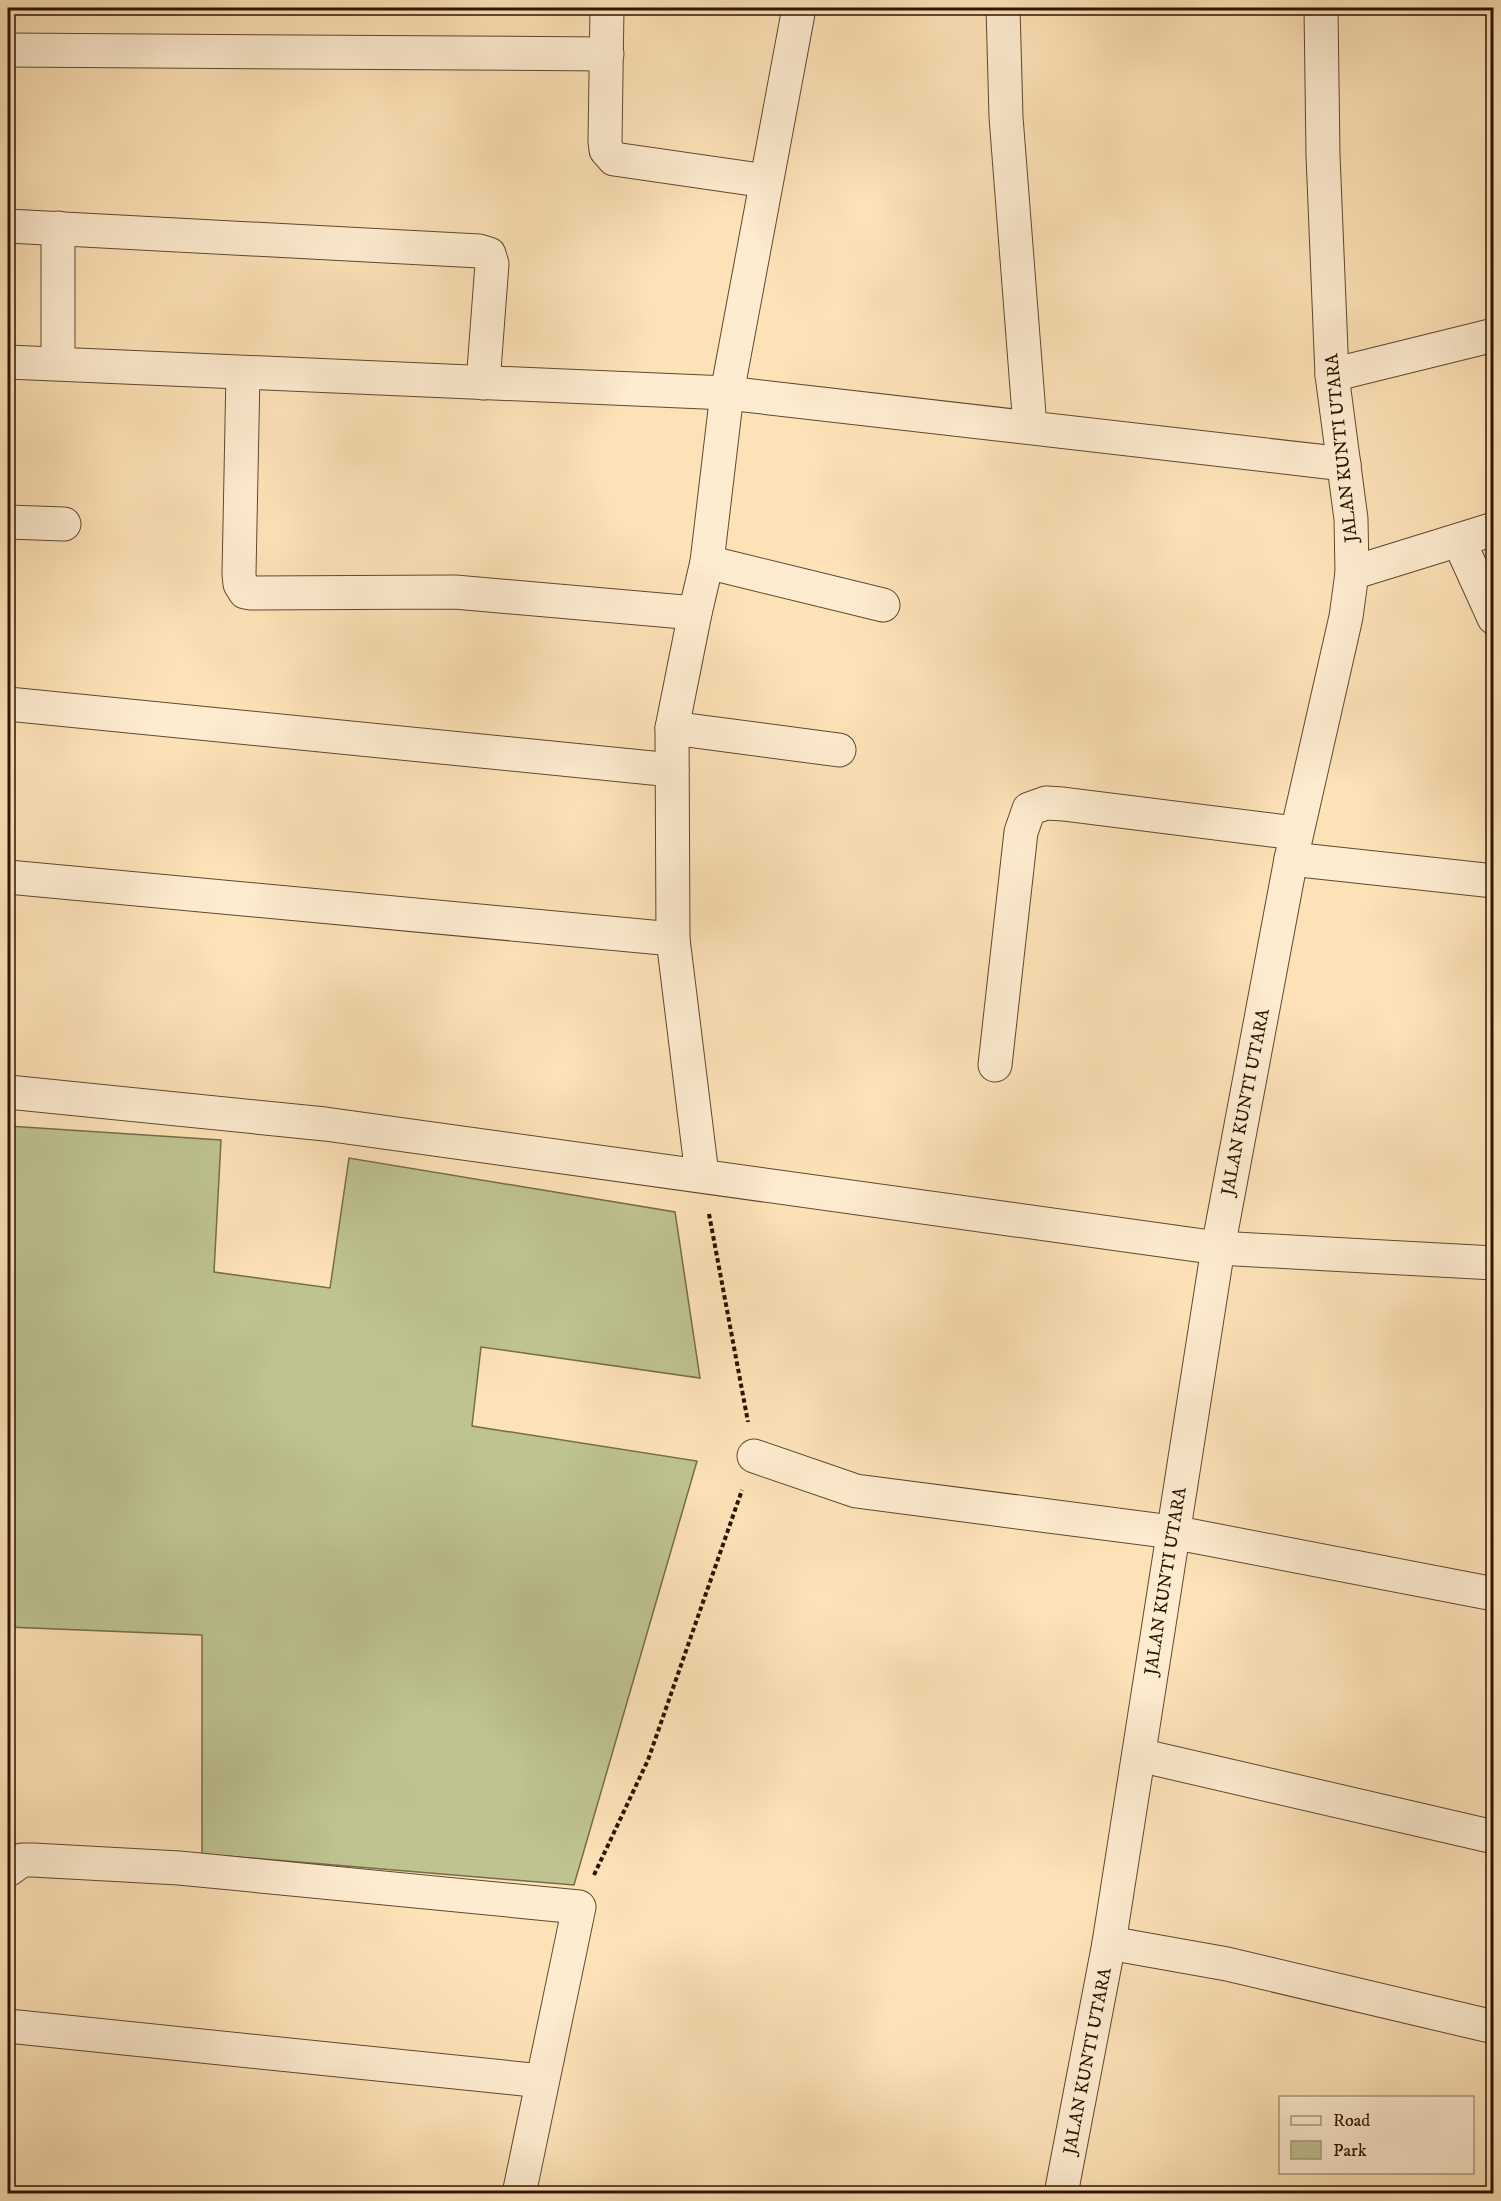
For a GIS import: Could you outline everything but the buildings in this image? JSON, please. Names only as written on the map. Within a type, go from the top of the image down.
[{"type":"street","points":[[607,8],[605,141],[606,150],[614,159],[766,181]]},
{"type":"street","points":[[702,1175],[673,939],[672,728],[707,562],[727,393],[799,8]]},
{"type":"street","points":[[1003,8],[1006,117],[1030,427]]},
{"type":"street","name":"JALAN KUNTI UTARA","points":[[1061,2193],[1109,1943],[1218,1248],[1294,846],[1346,617],[1352,573],[1351,519],[1332,375],[1323,155],[1321,8]]},
{"type":"street","points":[[8,50],[607,54]]},
{"type":"street","points":[[8,226],[486,253],[489,254],[492,264],[483,383]]},
{"type":"street","points":[[58,228],[58,363]]},
{"type":"street","points":[[1332,375],[1494,335]]},
{"type":"street","points":[[8,362],[727,393],[1344,464]]},
{"type":"street","points":[[243,373],[238,574],[245,592],[455,592],[695,613]]},
{"type":"street","points":[[8,522],[64,524]]},
{"type":"street","points":[[1352,573],[1494,529]]},
{"type":"street","points":[[1459,541],[1494,618]]},
{"type":"street","points":[[707,562],[883,605]]},
{"type":"street","points":[[8,704],[672,770]]},
{"type":"street","points":[[672,728],[839,750]]},
{"type":"street","points":[[995,1065],[1022,832],[1029,809],[1046,802],[1494,881]]},
{"type":"street","points":[[8,878],[673,939]]},
{"type":"street","points":[[8,1092],[325,1124],[1218,1248],[1494,1263]]},
{"type":"street","points":[[754,1456],[856,1491],[1172,1532],[1494,1594]]},
{"type":"street","points":[[1139,1755],[1494,1837]]},
{"type":"street","points":[[8,1870],[22,1860],[179,1868],[579,1907],[519,2193]]},
{"type":"street","points":[[1109,1943],[1227,1964],[1494,2027]]},
{"type":"street","points":[[8,2026],[542,2081]]},
{"type":"path","points":[[579,1907],[648,1760],[754,1456],[702,1175]]},
{"type":"green space","points":[[8,1126],[221,1140],[214,1272],[330,1288],[349,1158],[675,1212],[700,1378],[481,1347],[472,1426],[697,1461],[574,1885],[202,1854],[202,1635],[8,1627]]}]
